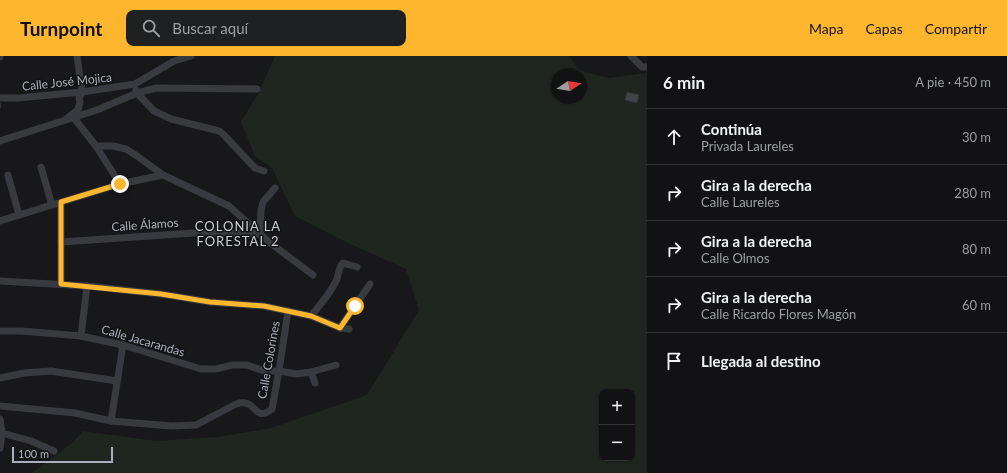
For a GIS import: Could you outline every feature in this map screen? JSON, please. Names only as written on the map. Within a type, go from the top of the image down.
[{"type":"street","points":[[62,121],[78,110],[80,102],[79,98],[82,92],[77,56]]},
{"type":"street","points":[[191,56],[174,61],[135,84],[137,94],[154,111],[171,119],[219,131],[224,134],[255,168],[264,171]]},
{"type":"street","points":[[631,56],[642,67],[647,68]]},
{"type":"street","name":"Calle José Mojica","points":[[0,98],[18,98],[82,92],[135,84]]},
{"type":"street","points":[[0,141],[74,118],[156,88],[257,89]]},
{"type":"street","points":[[74,118],[96,146],[120,184]]},
{"type":"street","points":[[96,146],[113,146],[126,149],[163,175],[229,206],[260,234],[312,275]]},
{"type":"street","points":[[41,167],[52,205]]},
{"type":"street","points":[[8,175],[19,215]]},
{"type":"street","points":[[0,221],[120,184],[163,175]]},
{"type":"street","points":[[260,234],[261,210],[263,202],[274,188]]},
{"type":"street","points":[[61,202],[61,284]]},
{"type":"street","name":"Calle Álamos","points":[[61,242],[208,232],[260,234]]},
{"type":"street","points":[[311,316],[337,280],[341,265],[343,263],[357,267]]},
{"type":"street","points":[[0,281],[88,286],[161,294],[210,302],[264,306],[311,316],[340,328],[349,329]]},
{"type":"street","points":[[340,328],[370,284]]},
{"type":"street","points":[[81,336],[88,286]]},
{"type":"street","name":"Calle Colorines","points":[[0,406],[75,413],[111,421],[172,426],[196,425],[236,404],[244,402],[247,402],[259,413],[263,414],[272,409],[288,310]]},
{"type":"street","name":"Calle Jacarandas","points":[[0,331],[21,331],[81,336],[123,345],[201,369],[209,370],[247,365],[264,371],[279,371],[296,374],[311,372],[336,365]]},
{"type":"street","points":[[111,421],[123,345]]},
{"type":"street","points":[[0,378],[24,373],[51,371],[117,380]]},
{"type":"street","points":[[311,372],[314,383]]},
{"type":"street","points":[[0,419],[2,433],[0,448]]},
{"type":"street","points":[[2,433],[31,441],[54,452]]},
{"type":"shaded area","points":[[275,56],[569,56],[578,68],[551,68],[551,104],[587,104],[587,72],[608,78],[647,73],[647,473],[32,473],[72,443],[83,431],[156,441],[218,437],[271,428],[367,395],[419,310],[406,269],[350,244],[295,216],[272,168],[255,156],[241,122],[259,92]]},
{"type":"building","points":[[627,92],[639,95],[637,103],[625,100]]},
{"type":"district","name":"COLONIA LA FORESTAL 2","points":[[238,234]]},
{"type":"route","points":[[120,184],[61,202],[61,284],[161,294],[210,302],[264,306],[311,316],[340,328],[355,306]]}]
